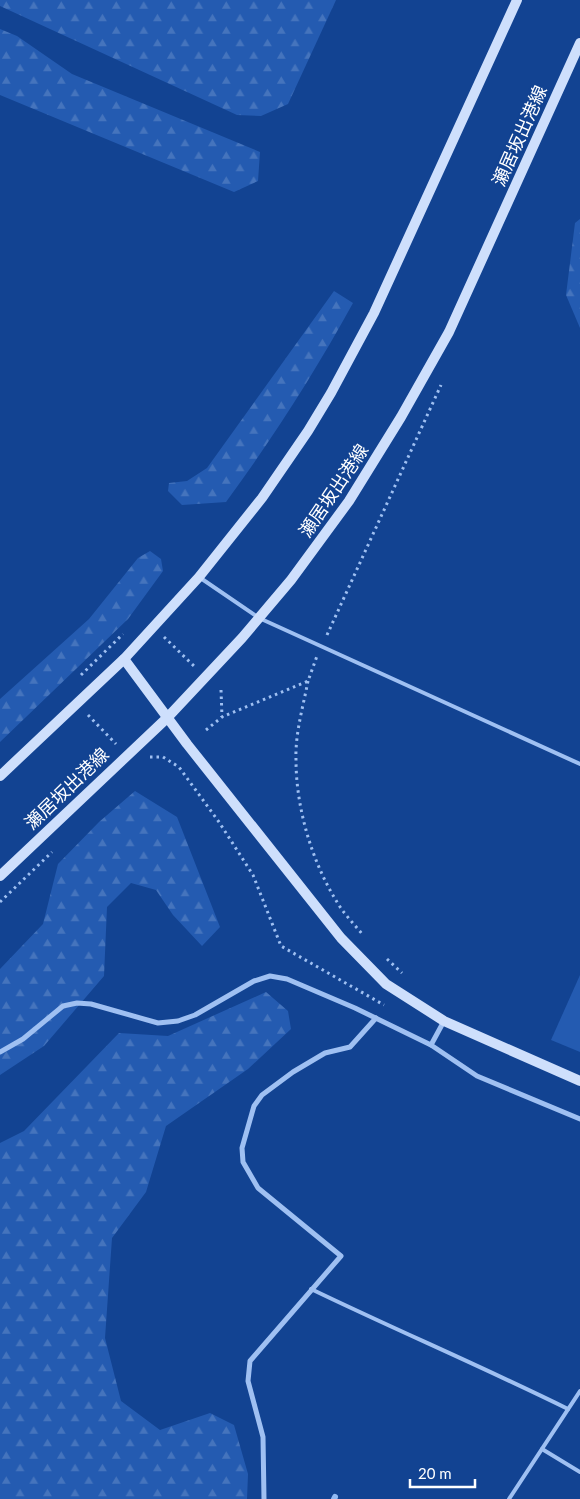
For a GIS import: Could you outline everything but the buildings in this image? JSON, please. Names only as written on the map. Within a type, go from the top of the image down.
[{"type":"main road","points":[[0,776],[124,659],[200,577],[262,498],[331,393],[374,313],[517,0]]},
{"type":"main road","name":"瀬居坂出港線","points":[[0,876],[167,718],[259,618],[291,580],[348,501],[401,417],[450,332],[580,43]]},
{"type":"main road","points":[[124,659],[167,718],[341,938],[386,984],[444,1021],[580,1081]]},
{"type":"street","points":[[0,1052],[23,1039],[63,1006],[77,1003],[91,1004],[158,1023],[178,1021],[195,1015],[254,981],[270,976],[287,978],[376,1018],[430,1046],[478,1076],[580,1119]]},
{"type":"street","points":[[264,1499],[266,1465],[263,1437],[248,1381],[250,1361],[341,1256],[258,1188],[243,1162],[242,1148],[254,1106],[262,1095],[325,1053],[350,1047],[376,1018]]},
{"type":"street","points":[[430,1046],[444,1021]]},
{"type":"lane","points":[[200,577],[259,618],[580,764]]},
{"type":"lane","points":[[311,1289],[375,1320],[482,1366],[568,1409]]},
{"type":"lane","points":[[509,1499],[580,1391]]},
{"type":"lane","points":[[542,1449],[580,1472]]},
{"type":"path","points":[[365,937],[338,903],[321,873],[308,833],[299,796],[296,760],[308,681],[321,647],[441,385]]},
{"type":"path","points":[[78,677],[127,630]]},
{"type":"path","points":[[162,636],[195,666]]},
{"type":"path","points":[[206,730],[222,717],[308,681]]},
{"type":"path","points":[[221,690],[222,717]]},
{"type":"path","points":[[86,713],[117,745]]},
{"type":"path","points":[[145,761],[152,756],[163,757],[178,767],[219,822],[253,875],[281,946],[392,1010],[404,997],[403,974],[383,956]]},
{"type":"path","points":[[0,902],[55,848]]},
{"type":"green space","points":[[0,0],[336,0],[288,104],[261,116],[237,115],[0,6]]},
{"type":"green space","points":[[0,29],[17,36],[72,74],[260,152],[258,181],[234,192],[0,95]]},
{"type":"green space","points":[[580,219],[580,328],[566,295],[575,223]]},
{"type":"green space","points":[[334,291],[353,303],[293,404],[226,502],[182,505],[168,491],[169,483],[187,481],[207,468]]},
{"type":"green space","points":[[150,551],[161,559],[163,571],[128,619],[0,742],[0,699],[89,619],[138,558]]},
{"type":"green space","points":[[135,791],[177,817],[220,927],[202,946],[173,915],[156,890],[131,883],[107,907],[104,976],[44,1046],[0,1075],[0,969],[43,924],[58,864],[99,822]]},
{"type":"green space","points":[[580,975],[580,1052],[551,1040]]},
{"type":"green space","points":[[266,992],[288,1011],[291,1029],[248,1069],[166,1126],[146,1192],[112,1238],[105,1338],[121,1401],[160,1430],[210,1413],[234,1425],[248,1474],[247,1499],[0,1499],[0,1143],[24,1131],[119,1033],[168,1036]]}]
